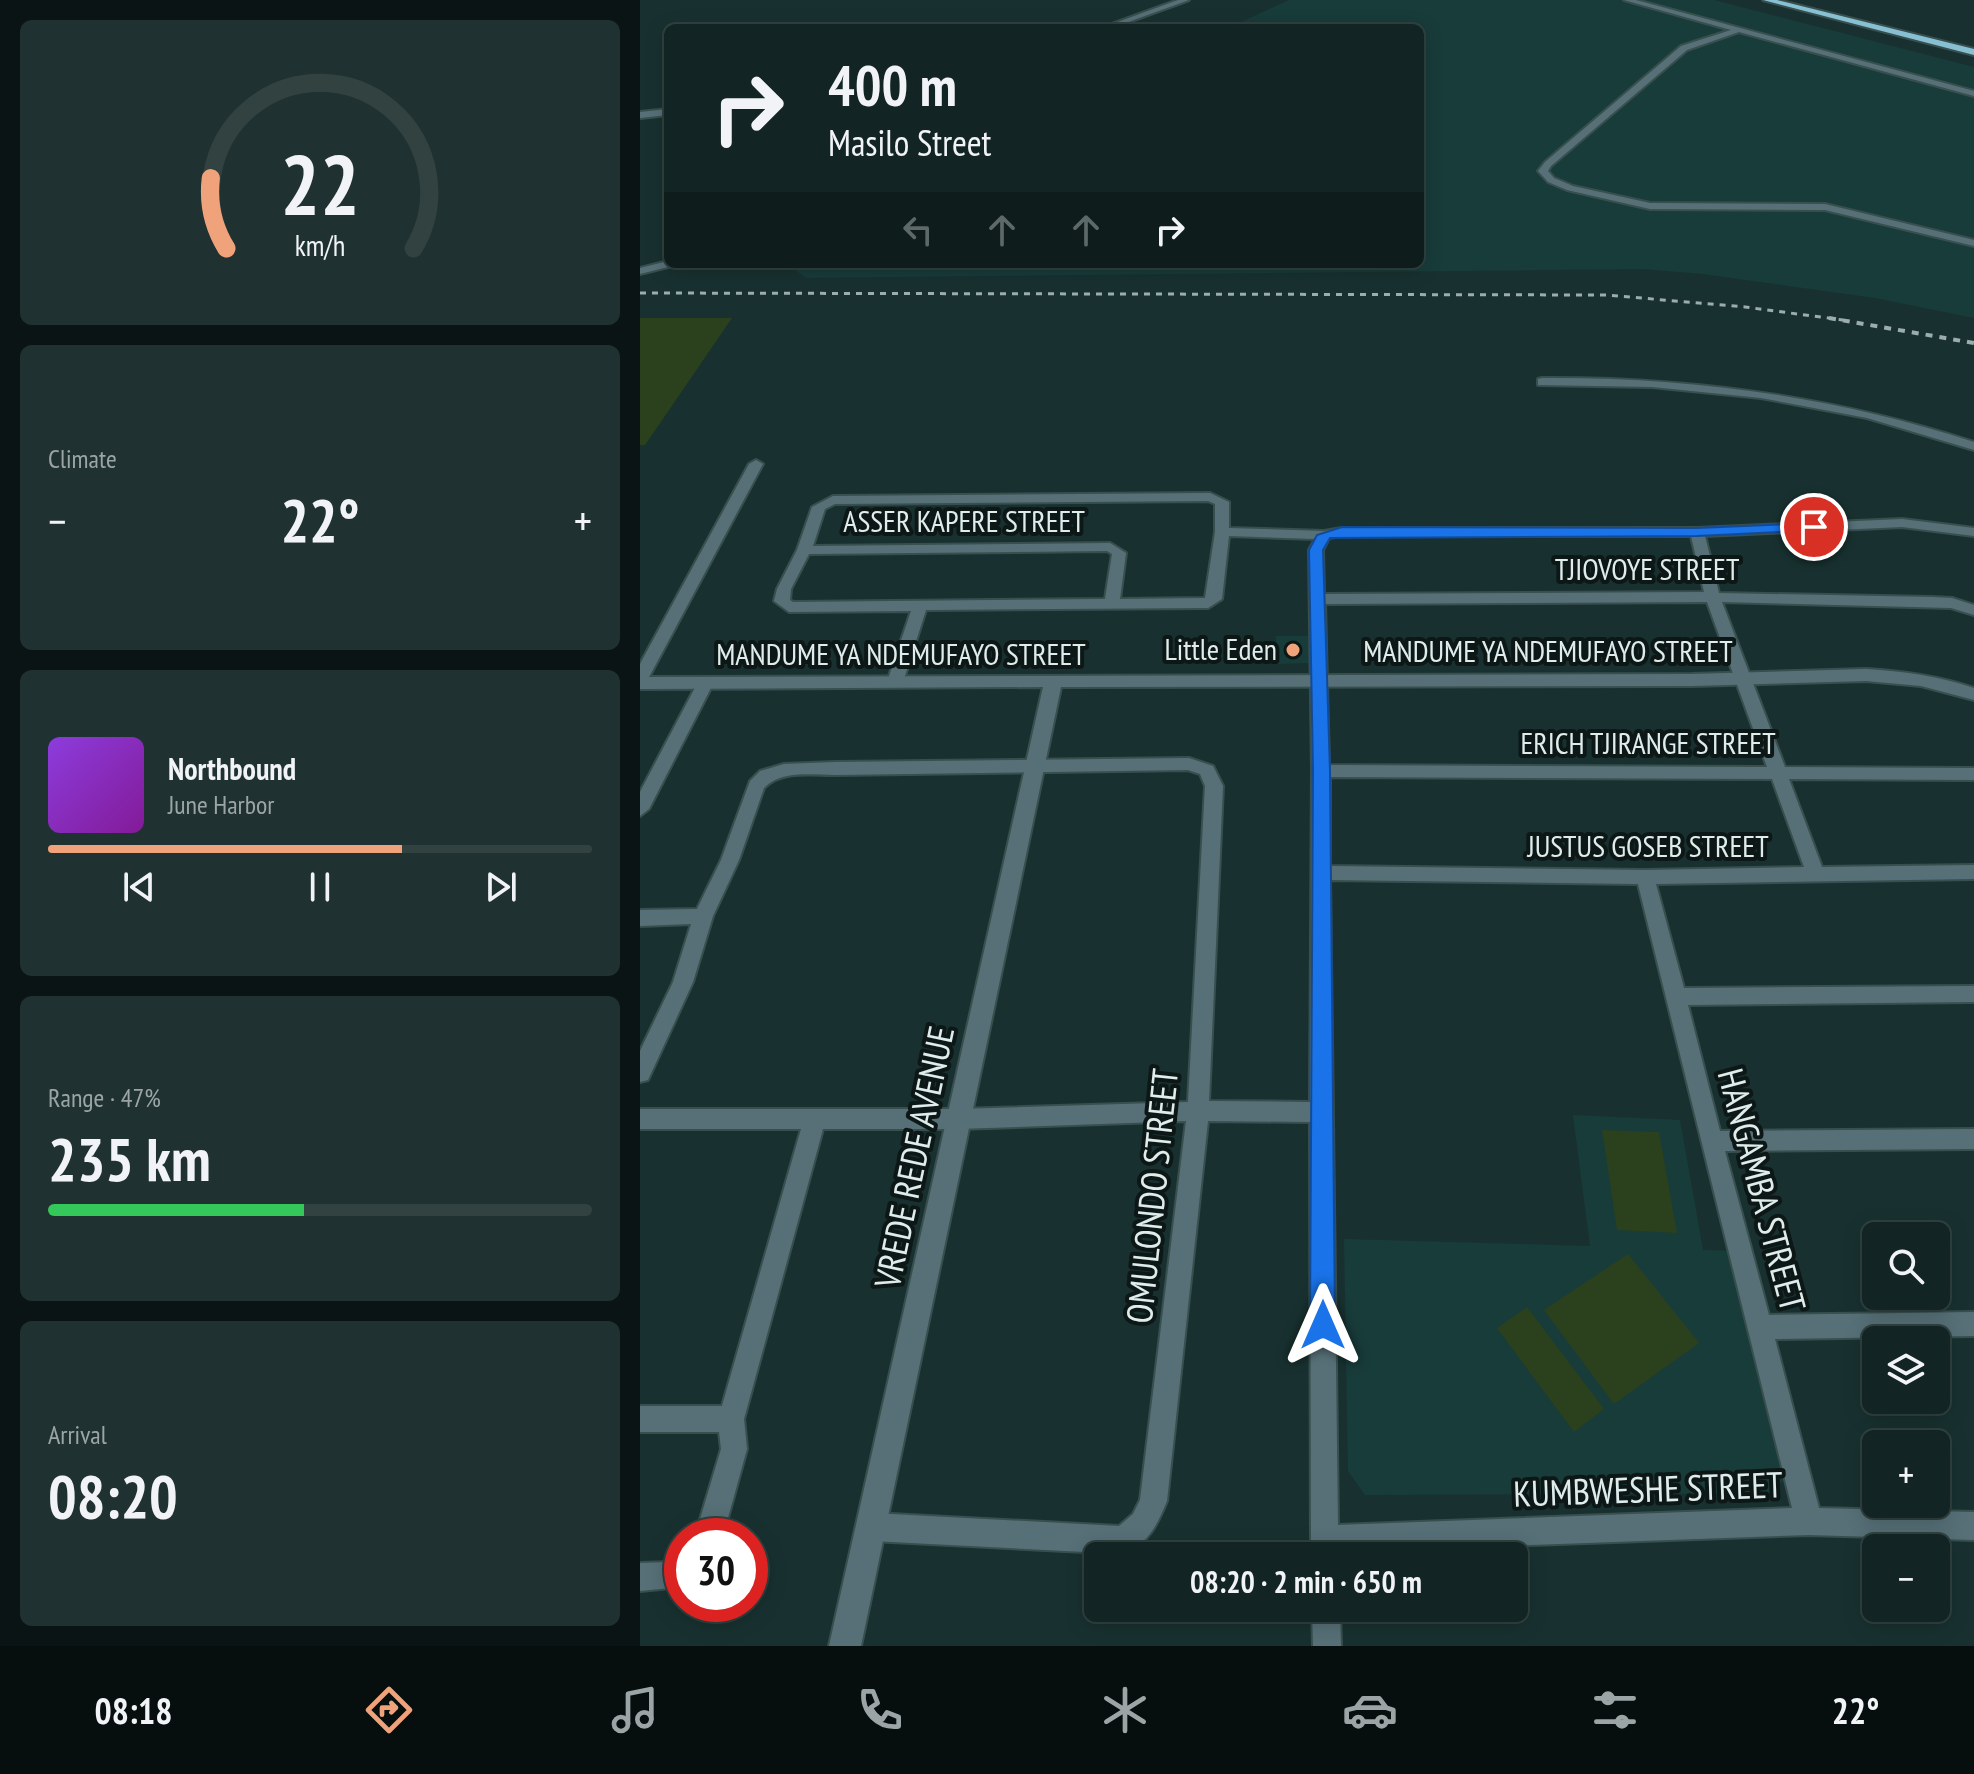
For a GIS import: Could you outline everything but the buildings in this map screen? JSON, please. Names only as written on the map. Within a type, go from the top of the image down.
[{"type":"highway","points":[[1767,0],[1974,52]]},
{"type":"street","points":[[1116,24],[1185,0]]},
{"type":"street","points":[[1628,0],[1974,94]]},
{"type":"street","points":[[1736,31],[1684,48],[1543,171],[1551,180],[1570,188],[1650,206],[1825,207],[1974,243]]},
{"type":"street","points":[[640,115],[664,112]]},
{"type":"street","points":[[640,271],[664,265]]},
{"type":"street","points":[[1542,382],[1663,385],[1769,396],[1902,421],[1974,446]]},
{"type":"street","points":[[640,681],[756,464]]},
{"type":"street","points":[[1210,497],[1222,502],[1222,532],[1214,599],[1208,603],[789,607],[782,601],[784,589],[804,550],[819,507],[833,500],[1210,497]]},
{"type":"street","points":[[1222,532],[1324,535],[1342,532],[1697,532],[1902,523],[1974,532]]},
{"type":"street","points":[[1697,532],[1713,597],[1816,875]]},
{"type":"street","points":[[1324,535],[1316,550],[1322,873],[1325,1542]]},
{"type":"street","name":"ASSER KAPERE STREET","points":[[804,550],[1110,547],[1119,553],[1112,604]]},
{"type":"street","name":"TJIOVOYE STREET","points":[[1319,599],[1713,597],[1932,602],[1974,610]]},
{"type":"street","points":[[896,679],[920,607]]},
{"type":"street","name":"MANDUME YA NDEMUFAYO STREET","points":[[640,681],[1318,682],[1893,675],[1948,684],[1974,694]]},
{"type":"street","points":[[640,809],[648,778],[706,682]]},
{"type":"street","name":"VREDE REDE AVENUE","points":[[845,1646],[1053,683]]},
{"type":"street","name":"OMULONDO STREET","points":[[872,1527],[1124,1540],[1143,1524],[1153,1501],[1198,1111],[1214,786],[1207,770],[1189,764],[1033,769]]},
{"type":"street","points":[[640,1073],[683,982],[703,916],[730,860],[756,785],[766,775],[784,770],[896,766],[1033,769]]},
{"type":"street","name":"ERICH TJIRANGE STREET","points":[[1321,771],[1974,774]]},
{"type":"street","name":"JUSTUS GOSEB STREET","points":[[1322,873],[1645,877],[1974,872]]},
{"type":"street","name":"HANGAMBA STREET","points":[[1645,877],[1809,1521]]},
{"type":"street","points":[[640,918],[703,916]]},
{"type":"street","points":[[1678,997],[1974,994]]},
{"type":"street","points":[[640,1119],[958,1119],[1198,1111],[1321,1112]]},
{"type":"street","points":[[714,1518],[734,1449],[731,1419],[815,1119]]},
{"type":"street","points":[[1711,1141],[1974,1139]]},
{"type":"street","points":[[1762,1327],[1974,1324]]},
{"type":"street","points":[[640,1419],[731,1419]]},
{"type":"street","name":"KUMBWESHE STREET","points":[[1418,1542],[1809,1521],[1974,1526]]},
{"type":"street","points":[[640,1577],[664,1576]]},
{"type":"street","points":[[1326,1622],[1327,1646]]},
{"type":"shaded area","points":[[1289,0],[1714,0],[1974,67],[1974,318],[1875,298],[1703,274],[1642,269],[806,278],[792,268],[1424,268],[1424,24],[1237,24]]},
{"type":"shaded area","name":"Little Eden","points":[[1276,636],[1310,636],[1309,663],[1277,664]]},
{"type":"shaded area","points":[[1573,1115],[1680,1120],[1703,1250],[1733,1251],[1789,1472],[1773,1493],[1365,1495],[1348,1471],[1344,1239],[1590,1246]]},
{"type":"green space","points":[[640,318],[732,318],[645,445],[640,445]]},
{"type":"green space","points":[[1602,1130],[1659,1132],[1677,1233],[1617,1230]]},
{"type":"green space","points":[[1628,1254],[1699,1343],[1614,1404],[1544,1310]]},
{"type":"green space","points":[[1527,1307],[1604,1409],[1574,1432],[1497,1328]]},
{"type":"railway","points":[[640,293],[1606,295],[1745,307],[1833,319]]},
{"type":"railway","points":[[1833,319],[1843,320]]},
{"type":"railway","points":[[1833,319],[1974,343]]},
{"type":"place","name":"Little Eden","points":[[1293,650]]},
{"type":"route","points":[[1323,1325],[1322,873],[1316,550],[1324,535],[1342,532],[1697,532],[1814,527]]}]
